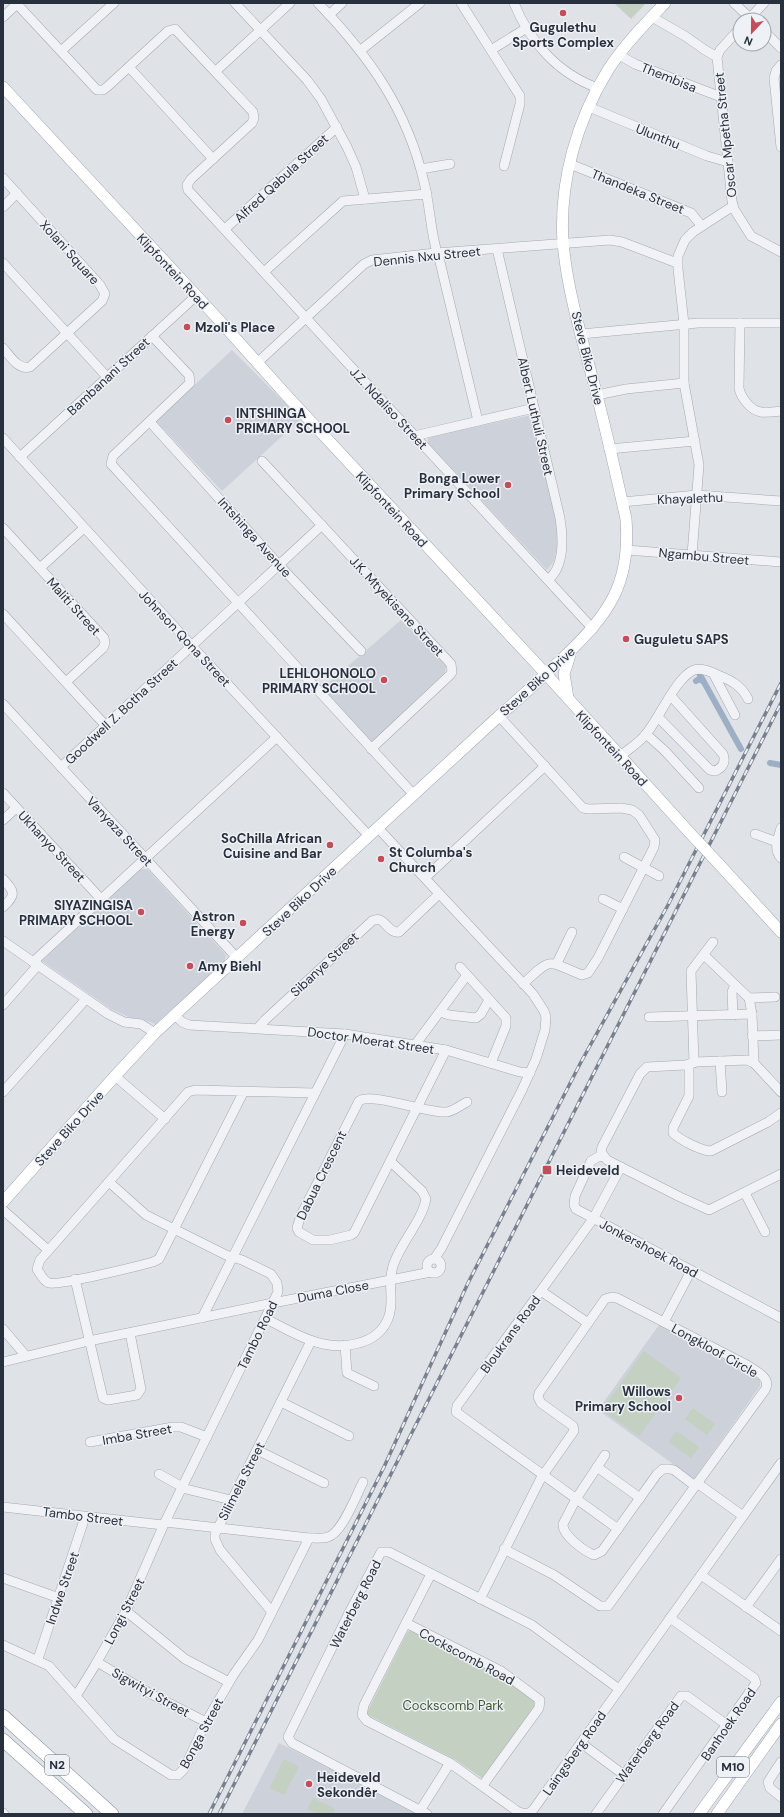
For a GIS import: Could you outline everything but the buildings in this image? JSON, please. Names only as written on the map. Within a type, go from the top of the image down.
[{"type":"highway","name":"N2","points":[[3,1716],[112,1814]]},
{"type":"highway","name":"N2","points":[[3,1740],[86,1814]]},
{"type":"main road","name":"Steve Biko Drive","points":[[3,1202],[155,1033],[377,832],[414,795],[573,649],[593,629],[609,606],[620,582],[626,550],[626,519],[581,334],[564,244],[563,213],[570,164],[577,135],[588,107],[619,55],[665,3]]},
{"type":"main road","name":"Klipfontein Road","points":[[3,87],[546,674],[781,932]]},
{"type":"main road","points":[[569,700],[564,671],[573,649]]},
{"type":"main road","name":"M10","points":[[699,1814],[781,1702]]},
{"type":"main road","name":"M10","points":[[717,1814],[781,1724]]},
{"type":"street","points":[[3,17],[17,3],[97,90],[105,89],[168,31],[173,28],[178,30],[254,112],[255,116],[251,124],[213,159],[129,67]]},
{"type":"street","points":[[61,52],[114,3]]},
{"type":"street","points":[[235,3],[314,88],[337,126],[356,167],[365,198]]},
{"type":"street","points":[[216,71],[290,3]]},
{"type":"street","points":[[318,3],[361,50],[384,83],[414,146],[427,194],[434,245],[440,262],[478,421]]},
{"type":"street","points":[[329,15],[342,3]]},
{"type":"street","points":[[361,50],[420,3]]},
{"type":"street","points":[[461,3],[520,96],[504,166]]},
{"type":"street","points":[[514,3],[525,29],[552,60],[585,83],[598,88]]},
{"type":"street","points":[[734,3],[743,12]]},
{"type":"street","points":[[756,12],[764,3]]},
{"type":"street","points":[[652,17],[661,24],[686,36],[717,57]]},
{"type":"street","points":[[492,50],[525,29]]},
{"type":"street","name":"Oscar Mpetha Street","points":[[732,37],[720,50],[717,57],[733,206],[751,236],[781,252]]},
{"type":"street","points":[[772,39],[781,48]]},
{"type":"street","name":"Thembisa","points":[[619,55],[635,64],[721,97]]},
{"type":"street","points":[[781,65],[776,71],[774,78],[781,147]]},
{"type":"street","name":"Ulunthu","points":[[588,107],[707,156],[728,162]]},
{"type":"street","name":"Alfred Qabula Street","points":[[225,229],[337,126]]},
{"type":"street","name":"J.Z. Ndaliso Street","points":[[213,159],[191,179],[187,187],[189,191],[593,629]]},
{"type":"street","points":[[421,169],[450,164]]},
{"type":"street","name":"Thandeka Street","points":[[570,164],[691,213],[701,224]]},
{"type":"street","name":"Xolani Square","points":[[3,178],[104,289],[105,296],[33,366],[28,368],[20,366],[3,348]]},
{"type":"street","points":[[3,207],[17,193]]},
{"type":"street","points":[[264,272],[345,200],[427,194]]},
{"type":"street","points":[[692,555],[699,465],[684,383],[684,324],[677,263],[678,256],[685,240],[701,224],[733,206]]},
{"type":"street","name":"Dennis Nxu Street","points":[[257,363],[305,317],[368,261],[436,253],[616,241],[677,263]]},
{"type":"street","name":"Albert Luthuli Street","points":[[497,250],[562,534],[560,557],[554,572],[548,580]]},
{"type":"street","points":[[3,263],[108,378]]},
{"type":"street","name":"Bambanani Street","points":[[20,457],[196,296]]},
{"type":"street","points":[[581,334],[684,324],[740,322],[781,323]]},
{"type":"street","points":[[740,322],[739,388],[741,396],[750,408],[758,412],[781,411]]},
{"type":"street","points":[[152,336],[189,375],[190,379],[187,388],[113,456],[110,464],[414,795]]},
{"type":"street","points":[[597,395],[626,389],[684,383]]},
{"type":"street","points":[[414,436],[534,408]]},
{"type":"street","name":"Intshinga Avenue","points":[[150,422],[279,565],[361,651]]},
{"type":"street","name":"Johnson Qona Street","points":[[3,438],[277,737],[425,878],[539,1002],[546,1017],[545,1030],[530,1073]]},
{"type":"street","points":[[609,448],[695,441]]},
{"type":"street","name":"J.K. Mtyekisane Street","points":[[262,461],[451,664],[452,668],[450,675],[371,749]]},
{"type":"street","name":"Khayalethu","points":[[622,502],[697,495],[781,501]]},
{"type":"street","name":"Goodwell Z. Botha Street","points":[[61,767],[322,525]]},
{"type":"street","name":"Maliti Street","points":[[3,528],[104,638],[105,641],[103,648],[66,682]]},
{"type":"street","points":[[40,568],[84,528]]},
{"type":"street","name":"Ngambu Street","points":[[626,550],[781,562]]},
{"type":"street","points":[[3,614],[106,726]]},
{"type":"street","points":[[620,756],[646,734],[682,680],[695,670],[700,669],[713,673],[738,685],[748,699]]},
{"type":"street","points":[[713,673],[735,715]]},
{"type":"street","points":[[658,717],[710,770],[715,771],[722,767],[724,760],[723,754],[671,696]]},
{"type":"street","name":"Vanyaza Street","points":[[3,704],[237,958]]},
{"type":"street","points":[[499,716],[586,809],[628,808],[639,816],[655,840],[654,847],[644,868],[588,973],[582,975],[557,963],[546,964],[523,984]]},
{"type":"street","points":[[646,734],[665,751],[699,788]]},
{"type":"street","points":[[3,1005],[35,964],[101,899],[277,737]]},
{"type":"street","points":[[425,878],[545,766]]},
{"type":"street","name":"Ukhanyo Street","points":[[3,793],[101,899]]},
{"type":"street","points":[[3,820],[16,808]]},
{"type":"street","points":[[781,828],[776,851],[781,858]]},
{"type":"street","points":[[755,834],[777,842]]},
{"type":"street","points":[[624,857],[659,876]]},
{"type":"street","points":[[3,879],[10,887],[13,898],[3,907]]},
{"type":"street","name":"Sibanye Street","points":[[258,1028],[372,921],[376,919],[381,920],[395,932],[401,930],[439,894]]},
{"type":"street","points":[[603,900],[623,909]]},
{"type":"street","points":[[557,963],[572,932]]},
{"type":"street","points":[[3,941],[108,1014],[124,1022],[141,1024],[155,1033]]},
{"type":"street","points":[[713,942],[691,971],[692,1016],[689,1096],[673,1128],[673,1133],[704,1150],[711,1151],[768,1122],[781,1113]]},
{"type":"street","points":[[704,955],[749,998],[752,1014],[754,1063]]},
{"type":"street","points":[[460,967],[504,1016],[507,1023],[491,1063]]},
{"type":"street","points":[[415,1045],[467,975]]},
{"type":"street","points":[[732,1015],[732,992],[735,985]]},
{"type":"street","points":[[749,998],[776,997]]},
{"type":"street","points":[[3,1092],[86,999]]},
{"type":"street","points":[[440,1012],[449,1015],[476,1018],[481,1014],[489,1000]]},
{"type":"street","points":[[649,1017],[752,1014]]},
{"type":"street","name":"Doctor Moerat Street","points":[[174,1015],[182,1022],[189,1025],[345,1034],[446,1050],[520,1072],[530,1073]]},
{"type":"street","points":[[202,1318],[345,1034]]},
{"type":"street","points":[[752,1036],[781,1035]]},
{"type":"street","name":"Dabua Crescent","points":[[418,1107],[368,1099],[362,1099],[359,1101],[296,1225],[298,1230],[306,1236],[318,1241],[351,1235],[356,1229],[391,1162],[446,1050]]},
{"type":"street","points":[[781,1092],[754,1063],[747,1060],[650,1066],[642,1071],[602,1147],[601,1152],[603,1156],[621,1167],[707,1210],[712,1210],[781,1174]]},
{"type":"street","points":[[720,1061],[722,1092]]},
{"type":"street","points":[[520,1072],[523,1077],[522,1090]]},
{"type":"street","points":[[436,1260],[530,1073]]},
{"type":"street","points":[[115,1076],[164,1119]]},
{"type":"street","points":[[244,1091],[161,1256],[153,1262],[76,1279],[54,1283],[46,1281],[37,1268],[40,1260],[187,1093],[192,1091],[244,1091],[314,1093]]},
{"type":"street","points":[[418,1107],[449,1112],[467,1102]]},
{"type":"street","name":"Jonkershoek Road","points":[[603,1156],[591,1161],[574,1200],[576,1209],[691,1271],[780,1314]]},
{"type":"street","points":[[266,1319],[311,1341],[345,1345],[370,1340],[384,1326],[389,1316],[392,1304],[391,1279],[394,1264],[426,1199],[422,1191],[391,1162]]},
{"type":"street","name":"Bloukrans Road","points":[[542,1475],[456,1412],[458,1406],[593,1219],[621,1167]]},
{"type":"street","name":"Tambo Road","points":[[109,1182],[140,1211],[232,1257],[271,1274],[278,1287],[278,1292],[266,1319],[164,1524]]},
{"type":"street","points":[[745,1193],[765,1232]]},
{"type":"street","points":[[3,1210],[48,1250]]},
{"type":"street","points":[[436,1260],[441,1265],[440,1270],[436,1273],[429,1269],[429,1261],[436,1260]]},
{"type":"street","name":"Duma Close","points":[[3,1362],[89,1341],[417,1274],[429,1269]]},
{"type":"street","points":[[664,1322],[691,1271]]},
{"type":"street","points":[[76,1279],[103,1398],[111,1401],[136,1395],[141,1389],[130,1333]]},
{"type":"street","points":[[542,1291],[588,1323]]},
{"type":"street","name":"Longkloof Circle","points":[[480,1599],[504,1549],[542,1475],[574,1429],[566,1421],[541,1403],[538,1397],[539,1393],[605,1300],[612,1297],[664,1322],[747,1365],[763,1377],[767,1383],[764,1390],[612,1602],[606,1607],[600,1606],[554,1575],[504,1549]]},
{"type":"street","points":[[3,1329],[26,1356]]},
{"type":"street","name":"Silimela Street","points":[[272,1612],[216,1544],[215,1540],[217,1528],[311,1341]]},
{"type":"street","points":[[345,1345],[347,1373],[374,1386]]},
{"type":"street","points":[[281,1402],[349,1436]]},
{"type":"street","name":"Imba Street","points":[[90,1442],[173,1427],[190,1430],[207,1437]]},
{"type":"street","points":[[257,1450],[324,1483]]},
{"type":"street","points":[[605,1455],[576,1498],[564,1519],[562,1528],[568,1536],[594,1555],[599,1554],[663,1469],[670,1468],[674,1470],[743,1516]]},
{"type":"street","name":"Laingsberg Road","points":[[431,1574],[364,1705],[362,1715],[367,1720],[450,1763],[522,1814],[528,1813],[533,1810],[781,1463]]},
{"type":"street","points":[[597,1467],[640,1498]]},
{"type":"street","points":[[159,1474],[183,1487],[231,1500]]},
{"type":"street","points":[[542,1475],[618,1529]]},
{"type":"street","name":"Tambo Street","points":[[3,1507],[85,1517],[217,1528],[309,1538],[326,1538],[337,1531],[363,1482]]},
{"type":"street","name":"Indwe Street","points":[[38,1659],[85,1517]]},
{"type":"street","name":"Longi Street","points":[[76,1696],[126,1611],[164,1524]]},
{"type":"street","name":"Bonga Street","points":[[3,1645],[38,1659],[50,1666],[114,1739],[171,1775],[178,1774],[184,1769],[206,1722],[229,1682],[258,1640],[309,1538]]},
{"type":"street","name":"Waterberg Road","points":[[424,1812],[292,1743],[288,1737],[380,1554],[390,1552],[532,1625],[619,1689]]},
{"type":"street","points":[[746,1607],[781,1559]]},
{"type":"street","points":[[701,1575],[780,1631]]},
{"type":"street","points":[[3,1578],[59,1598]]},
{"type":"street","points":[[126,1611],[185,1659],[229,1682]]},
{"type":"street","name":"Banhoek Road","points":[[663,1814],[755,1686],[756,1680],[670,1618]]},
{"type":"street","name":"Cockscomb Road","points":[[406,1623],[501,1671],[540,1700],[539,1708],[482,1785]]},
{"type":"street","name":"Sigwityi Street","points":[[97,1662],[152,1694],[206,1722]]},
{"type":"street","name":"Waterberg Road","points":[[596,1814],[681,1696],[687,1696],[727,1725]]},
{"type":"street","points":[[581,1743],[624,1775]]},
{"type":"street","points":[[781,1762],[770,1778],[768,1784],[770,1788],[781,1797]]},
{"type":"street","points":[[424,1812],[450,1763]]},
{"type":"shaded area","name":"INTSHINGA PRIMARY SCHOOL","points":[[232,350],[301,419],[222,491],[156,421]]},
{"type":"shaded area","name":"Bonga Lower Primary School","points":[[531,415],[558,527],[558,543],[554,561],[547,570],[428,443],[428,437]]},
{"type":"shaded area","name":"LEHLOHONOLO PRIMARY SCHOOL","points":[[401,620],[446,666],[445,672],[372,742],[323,688]]},
{"type":"shaded area","name":"SIYAZINGISA PRIMARY SCHOOL","points":[[141,869],[147,869],[226,955],[224,963],[155,1024],[142,1019],[131,1018],[111,1009],[42,961]]},
{"type":"shaded area","name":"Willows Primary School","points":[[659,1325],[745,1369],[760,1380],[760,1386],[694,1479],[598,1410]]},
{"type":"shaded area","name":"Heideveld Sekondêr","points":[[279,1743],[418,1813],[419,1814],[242,1814]]},
{"type":"green space","points":[[614,3],[646,3],[631,19]]},
{"type":"green space","points":[[644,1351],[681,1378],[639,1436],[602,1410]]},
{"type":"green space","points":[[693,1408],[715,1424],[707,1435],[685,1419]]},
{"type":"green space","points":[[676,1431],[699,1447],[691,1458],[669,1442]]},
{"type":"green space","name":"Cockscomb Park","points":[[410,1630],[497,1674],[534,1701],[534,1707],[482,1778],[454,1759],[366,1714],[407,1633]]},
{"type":"green space","points":[[284,1759],[299,1767],[284,1795],[270,1788]]},
{"type":"green space","points":[[313,1798],[335,1809],[333,1814],[317,1814],[307,1809]]},
{"type":"waterway","points":[[700,675],[741,749]]},
{"type":"waterway","points":[[696,681],[699,679],[703,681]]},
{"type":"waterway","points":[[770,763],[781,765]]},
{"type":"railway","points":[[209,1814],[384,1467],[468,1283],[581,1062],[668,905],[781,683]]},
{"type":"railway","points":[[219,1814],[781,703]]},
{"type":"place","name":"Gugulethu Sports Complex","points":[[563,13]]},
{"type":"place","name":"Mzoli's Place","points":[[187,327]]},
{"type":"place","name":"INTSHINGA PRIMARY SCHOOL","points":[[228,420]]},
{"type":"place","name":"Bonga Lower Primary School","points":[[508,485]]},
{"type":"place","name":"Guguletu SAPS","points":[[626,639]]},
{"type":"place","name":"LEHLOHONOLO PRIMARY SCHOOL","points":[[384,680]]},
{"type":"place","name":"SoChilla African Cuisine and Bar","points":[[330,845]]},
{"type":"place","name":"St Columba's Church","points":[[381,859]]},
{"type":"place","name":"SIYAZINGISA PRIMARY SCHOOL","points":[[141,912]]},
{"type":"place","name":"Astron Energy","points":[[243,923]]},
{"type":"place","name":"Amy Biehl","points":[[190,966]]},
{"type":"place","name":"Heideveld","points":[[547,1170]]},
{"type":"place","name":"Willows Primary School","points":[[679,1398]]},
{"type":"place","name":"Heideveld Sekondêr","points":[[309,1784]]}]
